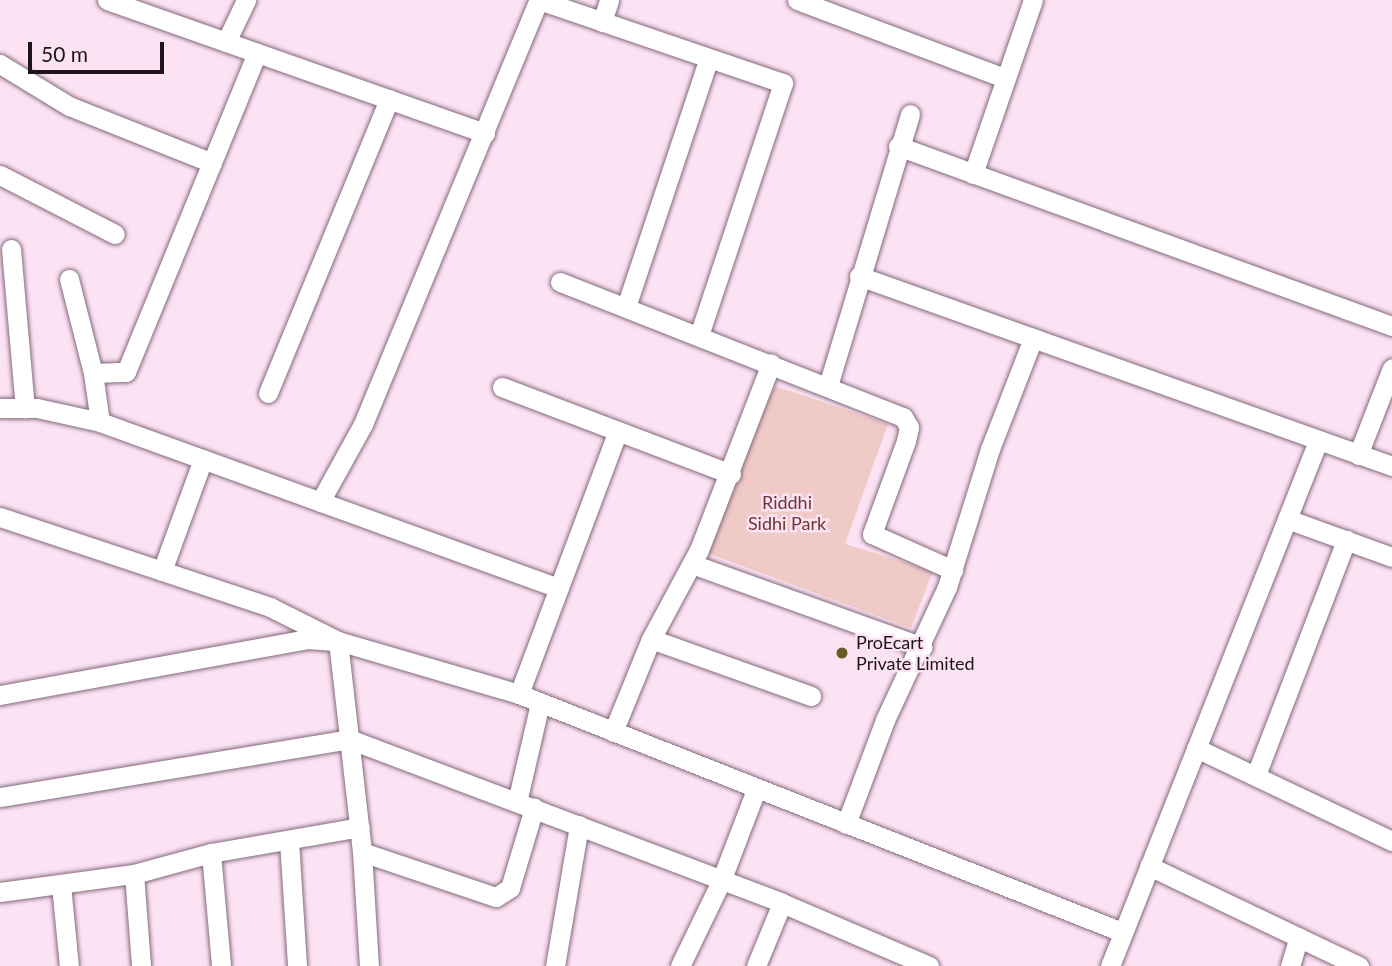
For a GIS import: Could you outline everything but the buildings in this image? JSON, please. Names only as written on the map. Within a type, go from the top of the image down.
[{"type":"street","points":[[107,0],[485,133]]},
{"type":"street","points":[[226,43],[246,0]]},
{"type":"street","points":[[320,502],[363,424],[539,0],[783,83],[699,335]]},
{"type":"street","points":[[602,22],[609,0]]},
{"type":"street","points":[[801,1],[1004,78]]},
{"type":"street","points":[[973,174],[1027,1]]},
{"type":"street","points":[[93,373],[126,372],[257,53]]},
{"type":"street","points":[[626,307],[709,58]]},
{"type":"street","points":[[0,64],[69,106],[212,163]]},
{"type":"street","points":[[268,393],[389,99]]},
{"type":"street","points":[[828,386],[898,146],[910,114]]},
{"type":"street","points":[[898,146],[1392,326]]},
{"type":"street","points":[[0,175],[115,234]]},
{"type":"street","points":[[11,249],[25,408]]},
{"type":"street","points":[[859,276],[1392,466]]},
{"type":"street","points":[[69,279],[93,373],[100,422]]},
{"type":"street","points":[[560,282],[903,416],[909,427],[872,534],[953,569]]},
{"type":"street","points":[[845,824],[885,720],[922,647],[953,569],[990,449],[1033,338]]},
{"type":"street","points":[[613,732],[651,639],[692,564],[731,474],[771,363]]},
{"type":"street","points":[[1358,455],[1392,368]]},
{"type":"street","points":[[502,387],[731,474]]},
{"type":"street","points":[[0,408],[25,408],[100,422],[559,588]]},
{"type":"street","points":[[519,694],[618,431]]},
{"type":"street","points":[[1110,966],[1318,441]]},
{"type":"street","points":[[162,571],[203,459]]},
{"type":"street","points":[[0,517],[270,607],[338,641],[519,694],[756,790],[1122,932]]},
{"type":"street","points":[[1287,519],[1392,557]]},
{"type":"street","points":[[1256,775],[1346,540]]},
{"type":"street","points":[[692,564],[922,647]]},
{"type":"street","points":[[0,695],[307,639],[338,641]]},
{"type":"street","points":[[651,639],[811,696]]},
{"type":"street","points":[[338,641],[360,827],[369,966]]},
{"type":"street","points":[[362,852],[496,897],[505,895],[526,805],[540,703]]},
{"type":"street","points":[[0,797],[349,739],[782,903],[929,966]]},
{"type":"street","points":[[1196,748],[1392,841]]},
{"type":"street","points":[[680,966],[721,881],[756,790]]},
{"type":"street","points":[[558,965],[579,825]]},
{"type":"street","points":[[0,892],[134,874],[211,853],[360,827]]},
{"type":"street","points":[[289,841],[297,966]]},
{"type":"street","points":[[211,853],[221,966]]},
{"type":"street","points":[[1149,866],[1359,966]]},
{"type":"street","points":[[134,874],[141,966]]},
{"type":"street","points":[[61,884],[69,966]]},
{"type":"street","points":[[756,966],[782,903]]},
{"type":"street","points":[[1290,966],[1299,937]]},
{"type":"green space","name":"Riddhi Sidhi Park","points":[[775,386],[888,424],[845,544],[933,571],[911,628],[699,550]]},
{"type":"place","name":"ProEcart Private Limited","points":[[842,653]]}]
